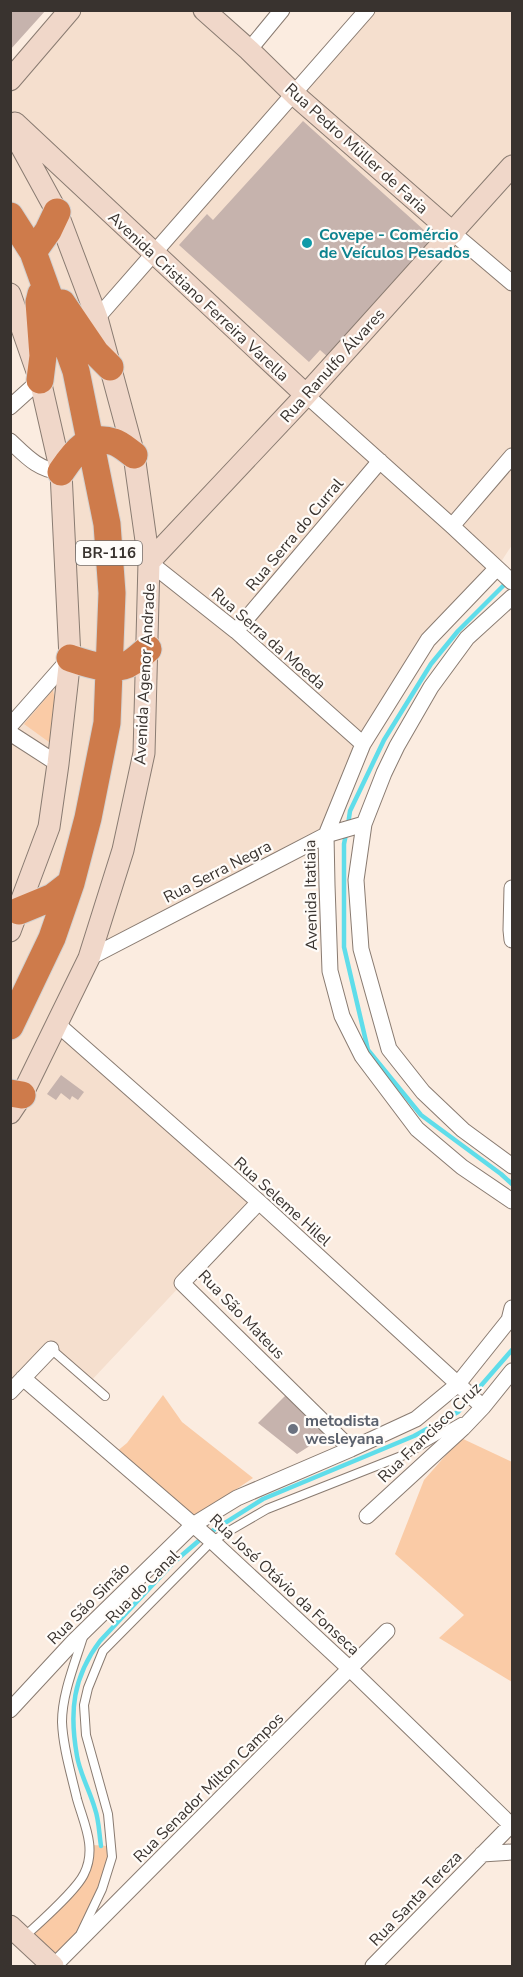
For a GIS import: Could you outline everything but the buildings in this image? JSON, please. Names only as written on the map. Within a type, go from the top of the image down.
[{"type":"highway","points":[[22,250],[48,231],[57,212]]},
{"type":"highway","name":"BR-116","points":[[10,216],[22,250],[45,285],[76,372],[107,524],[112,593],[107,723],[88,819],[71,883],[52,938],[10,1026]]},
{"type":"highway","points":[[40,380],[43,356],[39,302],[45,285],[56,295],[96,353],[110,367]]},
{"type":"highway","points":[[61,472],[74,452],[91,440],[114,442],[134,455]]},
{"type":"highway","points":[[70,658],[110,668],[130,664],[148,649]]},
{"type":"highway","points":[[15,921],[71,883]]},
{"type":"main road","points":[[10,80],[70,10]]},
{"type":"main road","name":"Rua Pedro Müller de Faria","points":[[204,10],[295,95],[453,233]]},
{"type":"main road","name":"Avenida Cristiano Ferreira Varella","points":[[10,118],[306,395]]},
{"type":"main road","name":"Avenida Agenor Andrade","points":[[10,126],[57,212],[98,318],[134,455],[149,562],[144,753],[123,850],[89,958],[14,1100]]},
{"type":"main road","name":"Rua Ranulfo Álvares","points":[[149,562],[306,395],[513,166]]},
{"type":"main road","points":[[10,294],[40,380],[61,472],[70,658],[48,827],[15,921]]},
{"type":"main road","points":[[17,1932],[53,1966]]},
{"type":"street","points":[[249,50],[282,10]]},
{"type":"street","points":[[98,318],[367,10]]},
{"type":"street","name":"Rua Pedro Müller de Faria","points":[[453,233],[513,284]]},
{"type":"street","points":[[10,407],[40,380]]},
{"type":"street","name":"Avenida Cristiano Ferreira Varella","points":[[306,395],[513,582]]},
{"type":"street","points":[[10,441],[35,464],[49,471],[61,472]]},
{"type":"street","points":[[452,526],[513,456]]},
{"type":"street","name":"Rua Serra do Curral","points":[[236,631],[380,460]]},
{"type":"street","name":"Rua Serra da Moeda","points":[[149,562],[236,631],[363,744]]},
{"type":"street","name":"Avenida Itatiaia","points":[[496,569],[428,640],[363,744],[326,835],[330,971],[342,1016],[362,1056],[417,1128],[462,1167],[513,1201]]},
{"type":"street","points":[[513,597],[467,639],[431,687],[384,773],[364,824],[356,880],[361,949],[389,1049],[431,1099],[463,1130],[513,1166]]},
{"type":"street","points":[[10,726],[70,658]]},
{"type":"street","points":[[10,733],[58,764]]},
{"type":"street","name":"Rua Serra Negra","points":[[89,958],[326,835],[364,824]]},
{"type":"street","points":[[513,888],[511,930],[513,940]]},
{"type":"street","name":"Rua Seleme Hilel","points":[[56,1023],[259,1202],[483,1407]]},
{"type":"street","name":"Rua São Mateus","points":[[259,1202],[182,1283],[351,1449]]},
{"type":"street","points":[[194,1525],[237,1498],[416,1419],[457,1385],[509,1320],[513,1308]]},
{"type":"street","points":[[10,1392],[51,1349]]},
{"type":"street","name":"Rua Francisco Cruz","points":[[367,1516],[438,1452],[483,1407],[513,1371]]},
{"type":"street","name":"Rua José Otávio da Fonseca","points":[[23,1378],[212,1541],[351,1669],[512,1825]]},
{"type":"street","name":"Rua São Simão","points":[[10,1710],[86,1629],[194,1525]]},
{"type":"street","name":"Rua Senador Milton Campos","points":[[53,1966],[387,1632]]},
{"type":"street","name":"Rua Santa Tereza","points":[[373,1966],[512,1825]]},
{"type":"street","name":"Rua Santa Tereza","points":[[483,1854],[513,1852]]},
{"type":"lane","points":[[51,1349],[105,1396]]},
{"type":"lane","name":"Rua do Canal","points":[[74,1947],[102,1889],[112,1857],[108,1814],[86,1735],[84,1705],[88,1688],[104,1651],[212,1541],[267,1509],[404,1455],[483,1407]]},
{"type":"lane","name":"Rua do Canal","points":[[17,1932],[84,1875],[90,1856],[89,1831],[79,1805],[66,1756],[62,1720],[68,1686],[86,1629]]},
{"type":"shaded area","points":[[70,11],[204,11],[296,95],[368,11],[512,11],[512,545],[497,568],[406,673],[326,834],[89,958],[56,1024],[259,1202],[90,1382],[51,1349],[11,1392],[11,726],[70,658],[60,473],[11,294],[11,80]]},
{"type":"shaded area","points":[[53,690],[56,706],[53,745],[24,724]]},
{"type":"shaded area","points":[[163,1395],[182,1422],[253,1478],[192,1519],[116,1452],[127,1443]]},
{"type":"shaded area","points":[[461,1438],[512,1462],[512,1682],[439,1638],[464,1615],[395,1554],[424,1480]]},
{"type":"shaded area","points":[[93,1845],[107,1846],[109,1858],[103,1881],[73,1947],[53,1966],[25,1938],[79,1885]]},
{"type":"waterway","points":[[348,825],[350,811],[384,740],[431,664],[458,631],[507,582]]},
{"type":"waterway","points":[[346,834],[344,844],[344,947],[368,1050],[421,1115],[512,1184]]},
{"type":"waterway","points":[[209,1533],[263,1499],[414,1436],[458,1412],[512,1350]]},
{"type":"waterway","points":[[101,1846],[96,1813],[77,1756],[73,1724],[75,1695],[79,1681],[91,1654],[100,1641],[174,1562],[202,1538]]},
{"type":"place","name":"Covepe - Comércio de Veículos Pesados","points":[[307,243]]},
{"type":"place","name":"metodista wesleyana","points":[[293,1429]]}]
